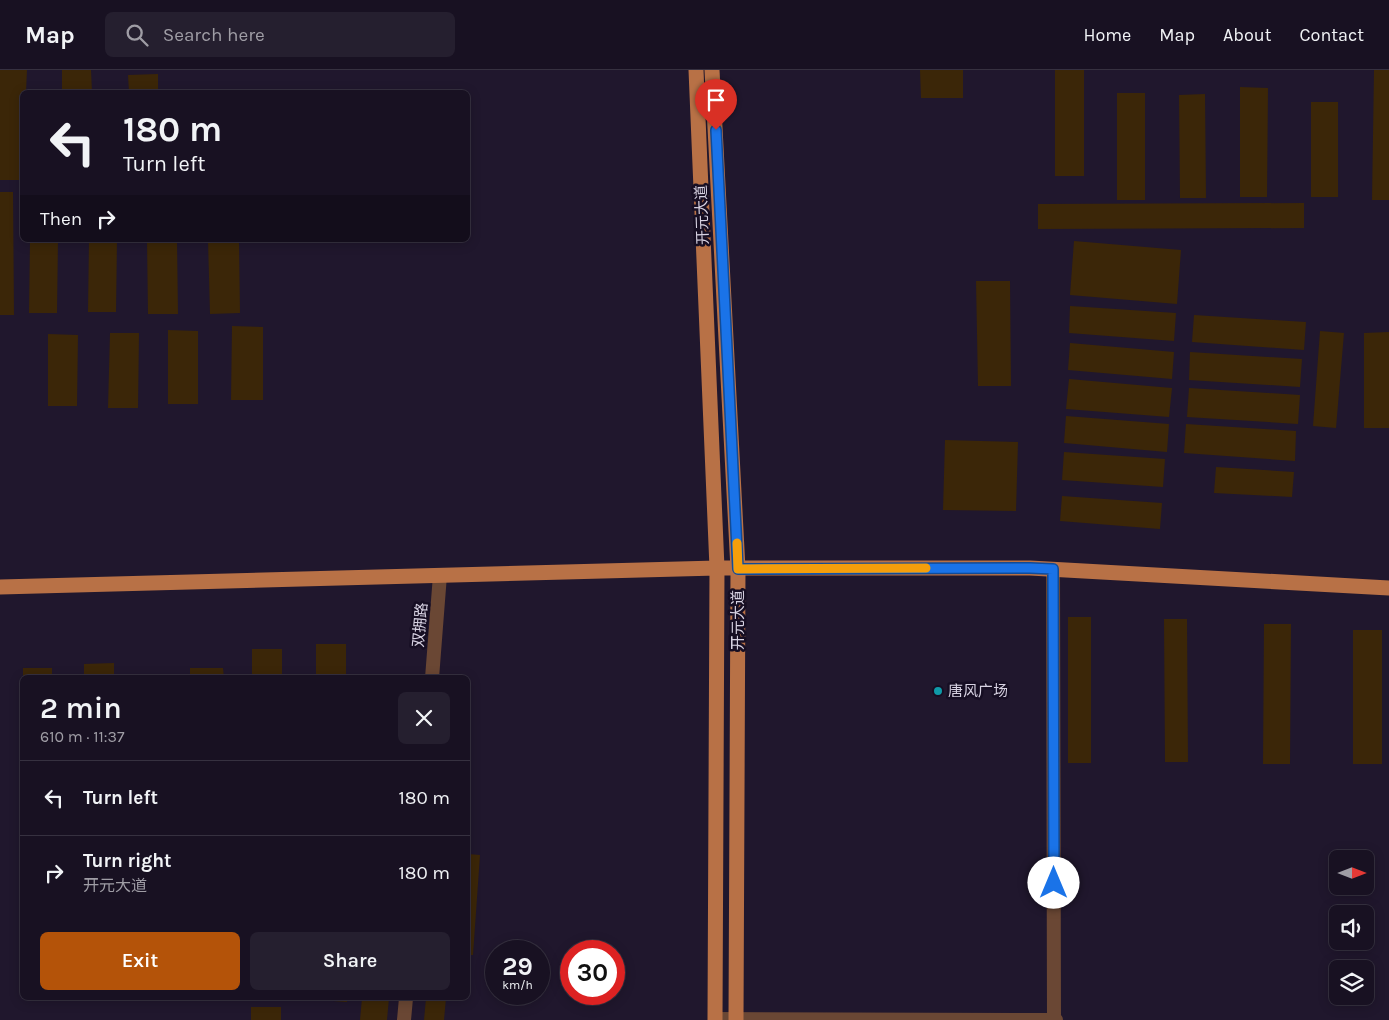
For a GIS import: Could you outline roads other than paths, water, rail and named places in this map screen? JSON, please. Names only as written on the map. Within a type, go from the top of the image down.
[{"type":"main road","name":"开元大道","points":[[696,70],[717,568],[715,1020]]},
{"type":"main road","name":"开元大道","points":[[712,70],[738,569],[736,1020]]},
{"type":"main road","points":[[0,587],[717,568],[1030,568],[1389,588]]},
{"type":"street","points":[[715,1020],[1055,1020],[1053,569]]},
{"type":"street","name":"双拥路","points":[[432,675],[440,575]]},
{"type":"street","points":[[404,1020],[406,1000]]},
{"type":"place","name":"唐风广场","points":[[938,691]]}]
